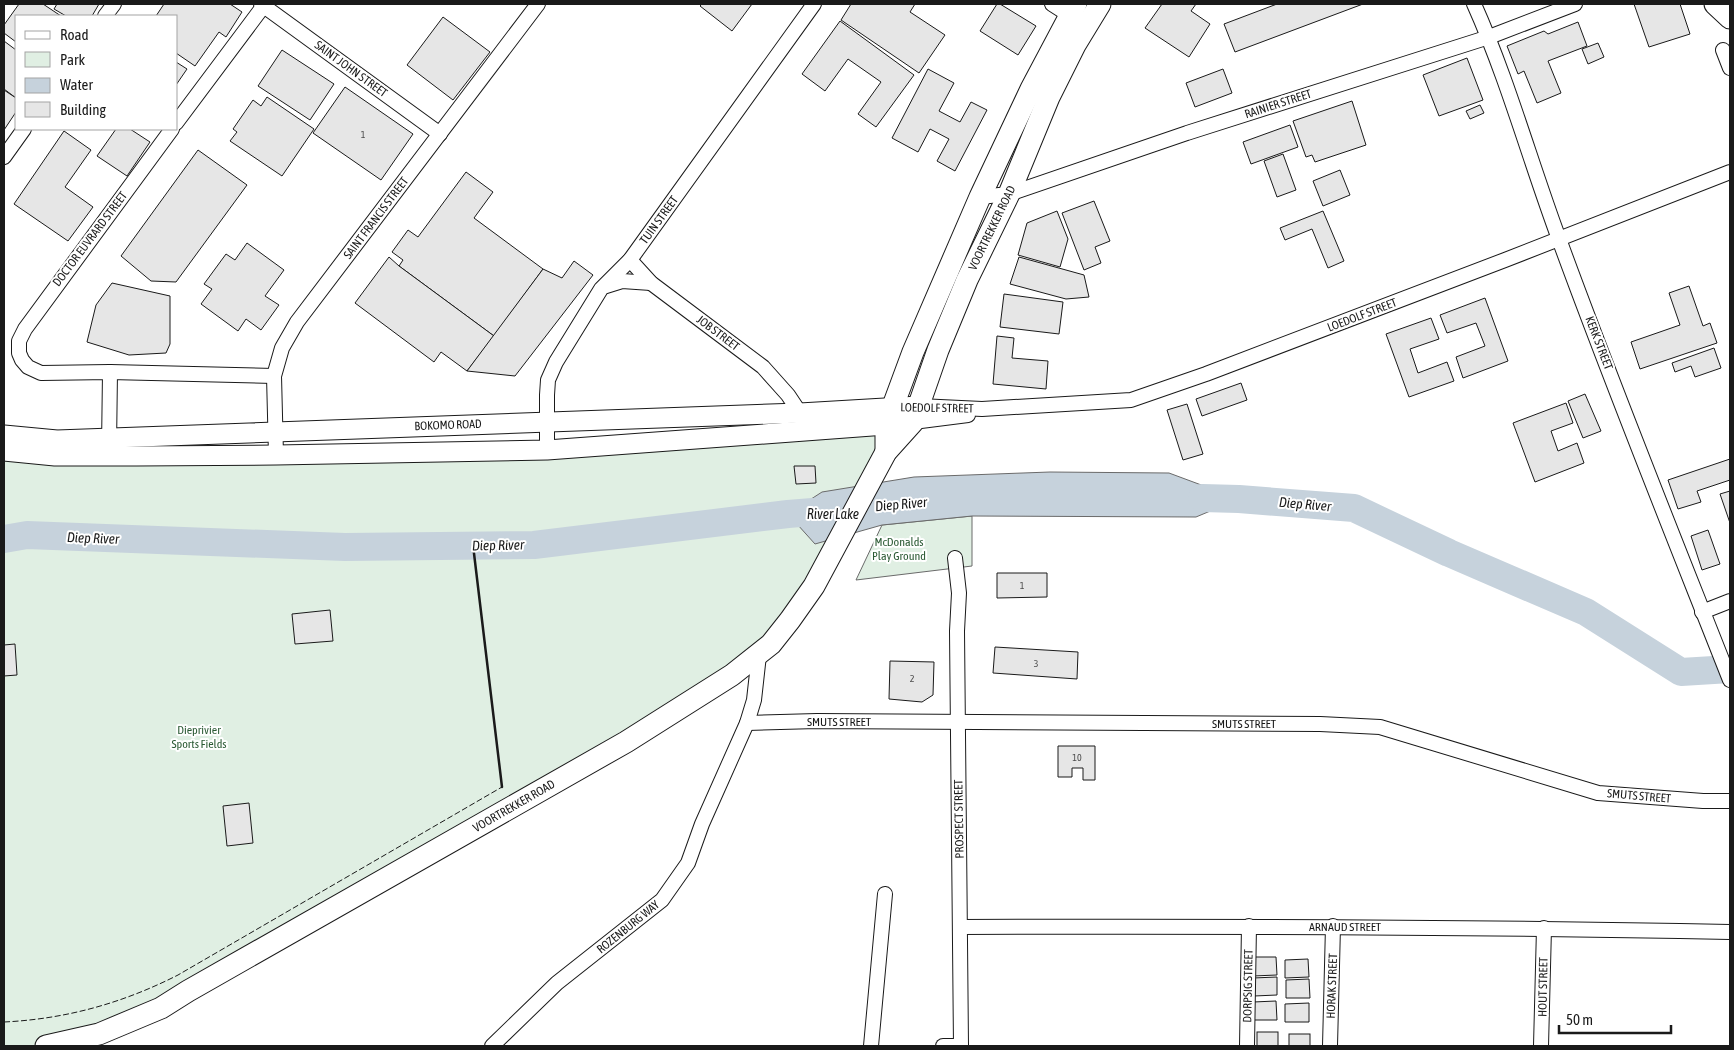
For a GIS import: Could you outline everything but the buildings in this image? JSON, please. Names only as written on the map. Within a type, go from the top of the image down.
[{"type":"main road","name":"VOORTREKKER ROAD","points":[[886,452],[889,416],[913,352],[980,197],[1031,89],[1071,12],[1100,4]]},
{"type":"main road","points":[[1715,4],[1730,18]]},
{"type":"main road","name":"VOORTREKKER ROAD","points":[[46,1046],[98,1034],[162,1008],[626,742],[732,675],[771,644],[814,586],[886,452],[916,414],[938,350],[967,280],[1010,194],[1049,97],[1071,12]]},
{"type":"main road","name":"BOKOMO ROAD","points":[[4,451],[55,456],[109,446],[276,432],[546,421],[800,413],[889,416]]},
{"type":"main road","points":[[889,416],[916,414]]},
{"type":"main road","name":"BOKOMO ROAD","points":[[4,435],[109,446],[276,455],[547,450],[889,416]]},
{"type":"street","points":[[106,15],[114,4]]},
{"type":"street","points":[[178,120],[263,4]]},
{"type":"street","name":"SAINT JOHN STREET","points":[[263,4],[440,134]]},
{"type":"street","name":"SAINT FRANCIS STREET","points":[[276,455],[274,376],[282,348],[296,322],[538,4]]},
{"type":"street","name":"TUIN STREET","points":[[547,450],[548,380],[556,362],[601,289],[630,260],[814,4]]},
{"type":"street","name":"KERK STREET","points":[[1474,4],[1489,37],[1559,239],[1730,680]]},
{"type":"street","name":"RAINIER STREET","points":[[980,197],[1010,194],[1187,133],[1489,37],[1575,4]]},
{"type":"street","points":[[1723,50],[1730,68]]},
{"type":"street","points":[[4,157],[23,130]]},
{"type":"street","name":"DOCTOR EUVRARD STREET","points":[[110,372],[41,372],[28,366],[22,360],[19,353],[19,341],[25,329],[171,130]]},
{"type":"street","name":"LOEDOLF STREET","points":[[916,414],[1130,400],[1206,374],[1730,172]]},
{"type":"street","name":"JOB STREET","points":[[630,260],[651,284],[763,366],[800,413]]},
{"type":"street","points":[[601,289],[622,281],[651,284]]},
{"type":"street","points":[[109,446],[110,372],[274,376]]},
{"type":"street","name":"PROSPECT STREET","points":[[955,558],[959,593],[957,631],[961,1046]]},
{"type":"street","points":[[1704,616],[1730,602]]},
{"type":"street","name":"ROZENBURG WAY","points":[[493,1046],[557,983],[662,900],[688,863],[702,824],[747,722],[754,700],[759,655]]},
{"type":"street","name":"SMUTS STREET","points":[[747,722],[1320,724],[1380,727],[1598,793],[1703,801],[1730,801]]},
{"type":"street","points":[[871,1046],[885,894]]},
{"type":"street","name":"ARNAUD STREET","points":[[960,926],[1333,926],[1730,932]]},
{"type":"street","name":"DORPSIG STREET","points":[[1247,1046],[1249,926]]},
{"type":"street","name":"HORAK STREET","points":[[1330,1046],[1333,926]]},
{"type":"street","name":"HOUT STREET","points":[[1541,1046],[1544,928]]},
{"type":"street","points":[[943,1046],[961,1046]]},
{"type":"green space","name":"Dieprivier Sports Fields","points":[[886,425],[886,452],[771,644],[188,991],[46,1046],[4,1046],[4,451],[276,455]]},
{"type":"green space","name":"McDonalds Play Ground","points":[[972,516],[972,566],[856,580],[882,525]]},
{"type":"water","name":"River Lake","points":[[1050,472],[1169,473],[1239,499],[1196,517],[972,516],[882,525],[815,544],[788,514],[822,492],[914,477]]},
{"type":"waterway","name":"Diep River","points":[[1202,498],[1354,508],[1449,553],[1586,612],[1681,672],[1730,669]]},
{"type":"waterway","name":"Diep River","points":[[4,539],[27,535],[345,547],[534,545],[825,511]]},
{"type":"fence","points":[[4,1022],[50,1017],[94,1008],[157,985],[178,975],[502,787]]},
{"type":"wall","points":[[473,545],[502,787]]}]
